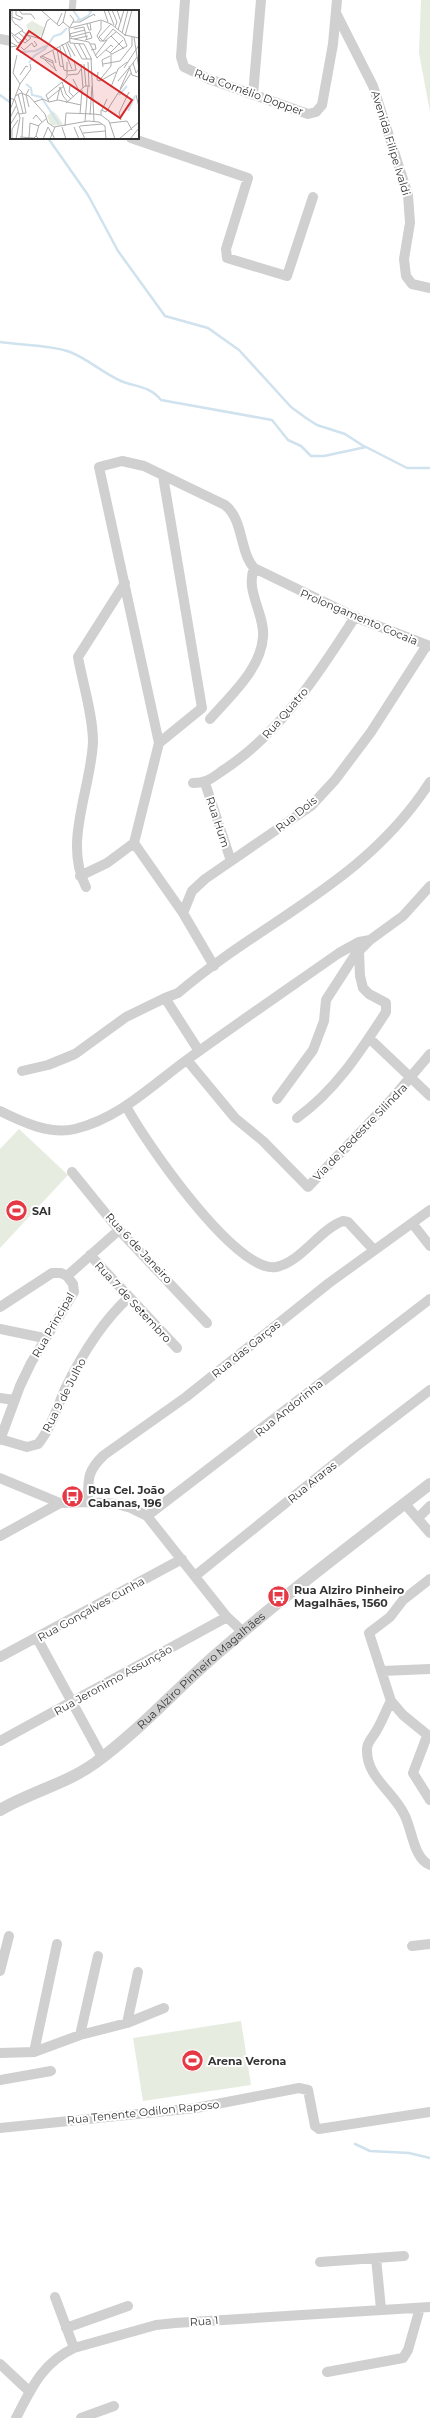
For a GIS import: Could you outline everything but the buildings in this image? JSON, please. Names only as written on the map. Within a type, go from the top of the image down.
[{"type":"street","name":"Rua Cornélio Dopper","points":[[185,0],[181,57],[184,67],[209,79],[308,114],[320,109],[326,86],[337,0]]},
{"type":"street","points":[[253,95],[261,0]]},
{"type":"street","name":"Avenida Filipe Ivaldi","points":[[336,13],[373,86],[408,195],[410,223],[404,259],[406,276],[412,284],[430,288]]},
{"type":"street","points":[[0,40],[10,41]]},
{"type":"street","points":[[134,139],[248,178],[226,249],[228,258],[276,274],[287,276],[314,197]]},
{"type":"street","points":[[80,876],[107,863],[134,843],[159,743],[99,468],[122,461],[144,466],[230,509],[247,558],[254,568],[251,580],[263,637],[257,661],[210,719]]},
{"type":"street","points":[[159,743],[202,708],[163,476]]},
{"type":"street","name":"Prolongamento Cocaia","points":[[254,568],[288,586],[355,617],[429,646]]},
{"type":"street","points":[[86,887],[80,876],[78,844],[80,818],[89,780],[93,741],[78,657],[124,583]]},
{"type":"street","name":"Rua Quatro","points":[[205,783],[242,757],[271,732],[314,679],[355,617]]},
{"type":"street","name":"Rua Dois","points":[[183,913],[194,888],[230,861],[295,818],[310,806],[335,780],[401,689],[429,646]]},
{"type":"street","points":[[22,1071],[48,1065],[75,1054],[126,1017],[178,992],[316,896],[356,866],[405,815],[430,782]]},
{"type":"street","points":[[193,783],[205,783]]},
{"type":"street","name":"Rua Hum","points":[[205,783],[230,861]]},
{"type":"street","points":[[134,843],[183,913],[214,966]]},
{"type":"street","points":[[277,1099],[313,1050],[324,1021],[325,1002],[359,951],[370,940],[403,916],[430,886]]},
{"type":"street","points":[[0,1111],[17,1120],[54,1130],[74,1129],[126,1106],[199,1051],[339,953],[360,942],[370,940]]},
{"type":"street","points":[[297,1118],[338,1080],[386,1012],[386,1003],[369,994],[363,988],[360,976],[359,951]]},
{"type":"street","points":[[164,998],[199,1051]]},
{"type":"street","points":[[369,1038],[430,1096]]},
{"type":"street","name":"Via de Pedestre Silindra","points":[[187,1060],[235,1118],[263,1141],[308,1187],[411,1078],[430,1054]]},
{"type":"street","points":[[126,1106],[153,1151],[189,1198],[210,1222],[253,1262],[266,1267],[285,1264],[343,1221],[348,1222],[374,1250]]},
{"type":"street","name":"Rua 6 de Janeiro","points":[[72,1172],[119,1230],[207,1323]]},
{"type":"street","name":"Rua das Garças","points":[[88,1502],[89,1474],[94,1464],[104,1455],[186,1397],[374,1250],[430,1210]]},
{"type":"street","points":[[412,1223],[430,1246]]},
{"type":"street","name":"Rua Principal","points":[[0,1440],[14,1400],[44,1338],[74,1292],[73,1284],[67,1276],[119,1230]]},
{"type":"street","name":"Rua 7 de Setembro","points":[[90,1256],[177,1348]]},
{"type":"street","points":[[0,1308],[52,1273],[61,1273],[67,1276]]},
{"type":"street","name":"Rua 9 de Julho","points":[[0,1440],[26,1447],[38,1444],[48,1429],[81,1360],[103,1325],[129,1297]]},
{"type":"street","name":"Rua Andorinha","points":[[147,1516],[430,1299]]},
{"type":"street","points":[[0,1329],[44,1338]]},
{"type":"street","name":"Rua Araras","points":[[195,1576],[354,1448],[430,1390]]},
{"type":"street","points":[[0,1398],[14,1400]]},
{"type":"street","points":[[0,1478],[60,1503],[88,1502],[117,1504],[131,1508],[147,1516],[227,1617],[243,1632]]},
{"type":"street","name":"Rua Alziro Pinheiro Magalhães","points":[[0,1810],[33,1793],[80,1773],[102,1757],[243,1632],[430,1484]]},
{"type":"street","points":[[0,1536],[60,1503]]},
{"type":"street","points":[[405,1504],[430,1533]]},
{"type":"street","points":[[418,1518],[430,1506]]},
{"type":"street","name":"Rua Gonçalves Cunha","points":[[0,1657],[182,1559]]},
{"type":"street","points":[[428,1793],[414,1776],[413,1769],[429,1737],[391,1701],[370,1631],[387,1620],[402,1600],[430,1579]]},
{"type":"street","name":"Rua Jeronimo Assunção","points":[[0,1741],[227,1617]]},
{"type":"street","points":[[37,1638],[71,1703],[102,1757]]},
{"type":"street","points":[[382,1671],[430,1669]]},
{"type":"street","points":[[391,1701],[378,1729],[369,1740],[366,1748],[367,1757],[375,1775],[405,1815],[418,1851],[426,1863],[430,1865]]},
{"type":"street","points":[[0,1971],[9,1936]]},
{"type":"street","points":[[34,2052],[57,1944]]},
{"type":"street","points":[[412,1946],[430,1944]]},
{"type":"street","points":[[80,2036],[98,1956]]},
{"type":"street","points":[[127,2023],[138,1972]]},
{"type":"street","points":[[0,2053],[34,2052],[80,2036],[127,2023],[164,2008]]},
{"type":"street","points":[[0,2080],[51,2071]]},
{"type":"street","name":"Rua Tenente Odilon Raposo","points":[[0,2128],[184,2109],[303,2088],[308,2090],[315,2126],[323,2129],[430,2112]]},
{"type":"street","points":[[320,2262],[404,2256]]},
{"type":"street","points":[[376,2258],[381,2310]]},
{"type":"street","points":[[55,2297],[74,2348]]},
{"type":"street","points":[[66,2328],[128,2306]]},
{"type":"street","points":[[327,2372],[402,2358],[408,2350],[425,2307]]},
{"type":"street","name":"Rua 1","points":[[16,2418],[30,2392],[53,2360],[74,2348],[156,2325],[425,2307]]},
{"type":"street","points":[[0,2364],[30,2392]]},
{"type":"street","points":[[81,2418],[114,2406]]},
{"type":"shaded area","points":[[421,0],[430,0],[430,112],[419,53]]},
{"type":"shaded area","name":"SAI","points":[[19,1129],[68,1175],[0,1248],[0,1149]]},
{"type":"shaded area","name":"Arena Verona","points":[[241,2021],[251,2085],[143,2101],[133,2038]]},
{"type":"waterway","points":[[0,95],[10,102]]},
{"type":"waterway","points":[[49,139],[88,195],[118,251],[165,316],[208,328],[239,350],[291,407],[317,425],[345,434],[365,447]]},
{"type":"waterway","points":[[0,342],[46,347],[70,352],[83,358],[121,381],[147,389],[157,395],[161,400],[272,420],[288,440],[301,446],[311,456],[324,456],[366,447],[407,468],[430,468]]},
{"type":"waterway","points":[[355,2144],[370,2151],[409,2153],[430,2158]]},
{"type":"place","name":"SAI","points":[[17,1211]]},
{"type":"place","name":"Rua Cel. João Cabanas, 196","points":[[72,1496]]},
{"type":"place","name":"Rua Alziro Pinheiro Magalhães, 1560","points":[[278,1596]]},
{"type":"place","name":"Arena Verona","points":[[192,2061]]}]
